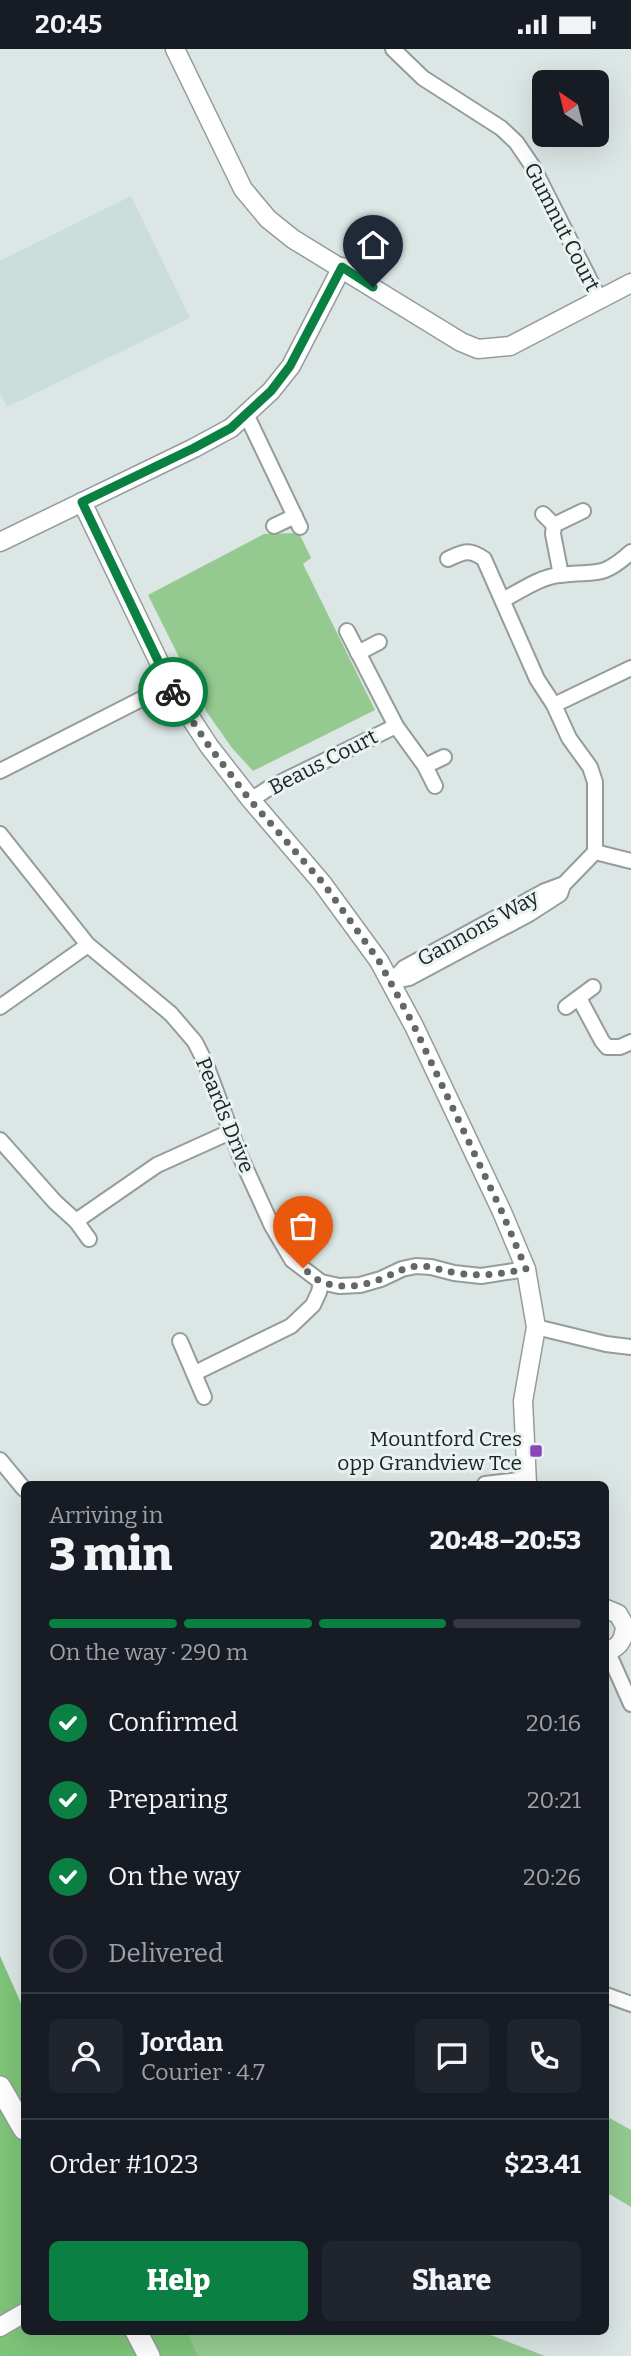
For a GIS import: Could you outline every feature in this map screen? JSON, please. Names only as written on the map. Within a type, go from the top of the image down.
[{"type":"main road","points":[[0,2087],[21,2124]]},
{"type":"main road","points":[[138,2335],[149,2356]]},
{"type":"street","points":[[175,49],[232,169],[268,219],[293,239],[461,342],[478,349],[510,346],[631,283]]},
{"type":"street","name":"Gumnut Court","points":[[393,49],[423,78],[501,128],[516,142],[533,167],[600,300]]},
{"type":"street","points":[[0,542],[231,428],[271,391],[290,366],[342,267]]},
{"type":"street","points":[[246,414],[298,521],[274,526]]},
{"type":"street","points":[[82,502],[169,685],[209,746],[250,800],[323,883],[369,945],[391,982],[502,1212],[526,1269],[536,1327],[523,1401],[526,1481]]},
{"type":"street","points":[[561,575],[548,519],[583,511]]},
{"type":"street","points":[[448,559],[462,552],[474,552],[484,559],[537,679],[554,705],[569,738],[590,767],[595,782],[595,852],[631,862]]},
{"type":"street","points":[[503,600],[536,583],[561,575],[605,571],[631,552]]},
{"type":"street","name":"Beaus Court","points":[[347,631],[396,726],[425,766],[435,786]]},
{"type":"street","points":[[358,653],[379,642]]},
{"type":"street","points":[[554,705],[631,668]]},
{"type":"street","points":[[0,771],[169,685]]},
{"type":"street","name":"Beaus Court","points":[[250,800],[396,726]]},
{"type":"street","points":[[425,766],[444,757]]},
{"type":"street","name":"Peards Drive","points":[[0,834],[88,945],[171,1014],[189,1035],[205,1062],[230,1132],[285,1250],[292,1260],[321,1282]]},
{"type":"street","name":"Gannons Way","points":[[391,982],[410,978],[529,914],[560,894],[564,884],[595,852]]},
{"type":"street","points":[[0,1007],[88,945]]},
{"type":"street","points":[[566,1007],[593,987]]},
{"type":"street","points":[[579,998],[607,1047],[620,1048],[631,1042]]},
{"type":"street","points":[[76,1221],[157,1165],[230,1132]]},
{"type":"street","points":[[0,1140],[55,1202],[76,1221],[89,1239]]},
{"type":"street","points":[[195,1373],[291,1326],[313,1305],[321,1282],[340,1286],[360,1285],[416,1266],[431,1266],[454,1273],[481,1276],[526,1269]]},
{"type":"street","points":[[536,1327],[606,1344],[631,1347]]},
{"type":"street","points":[[180,1341],[204,1397]]},
{"type":"street","points":[[0,1460],[21,1485]]},
{"type":"street","points":[[618,1629],[623,1685],[631,1704]]},
{"type":"street","points":[[609,1996],[631,2004]]},
{"type":"street","points":[[0,2327],[21,2315]]},
{"type":"shaded area","points":[[131,196],[190,318],[7,407],[0,393],[0,261]]},
{"type":"green space","points":[[299,533],[311,558],[303,564],[375,710],[253,771],[232,748],[206,711],[148,595],[264,534]]},
{"type":"green space","points":[[0,1956],[21,2003],[21,2335],[188,2335],[198,2356],[0,2356]]},
{"type":"green space","points":[[609,2118],[631,2130],[631,2207],[609,2194]]},
{"type":"green space","points":[[185,2335],[490,2335],[545,2356],[196,2356]]},
{"type":"way so far","points":[[173,692],[250,800],[323,883],[379,961],[414,1026],[526,1269],[481,1276],[454,1273],[431,1266],[416,1266],[360,1285],[340,1286],[321,1282],[303,1268]]},
{"type":"place","name":"Mountford Cres opp Grandview Tce","points":[[536,1451]]},
{"type":"route","points":[[173,692],[82,502],[231,428],[271,391],[290,366],[342,267],[373,287]]}]
